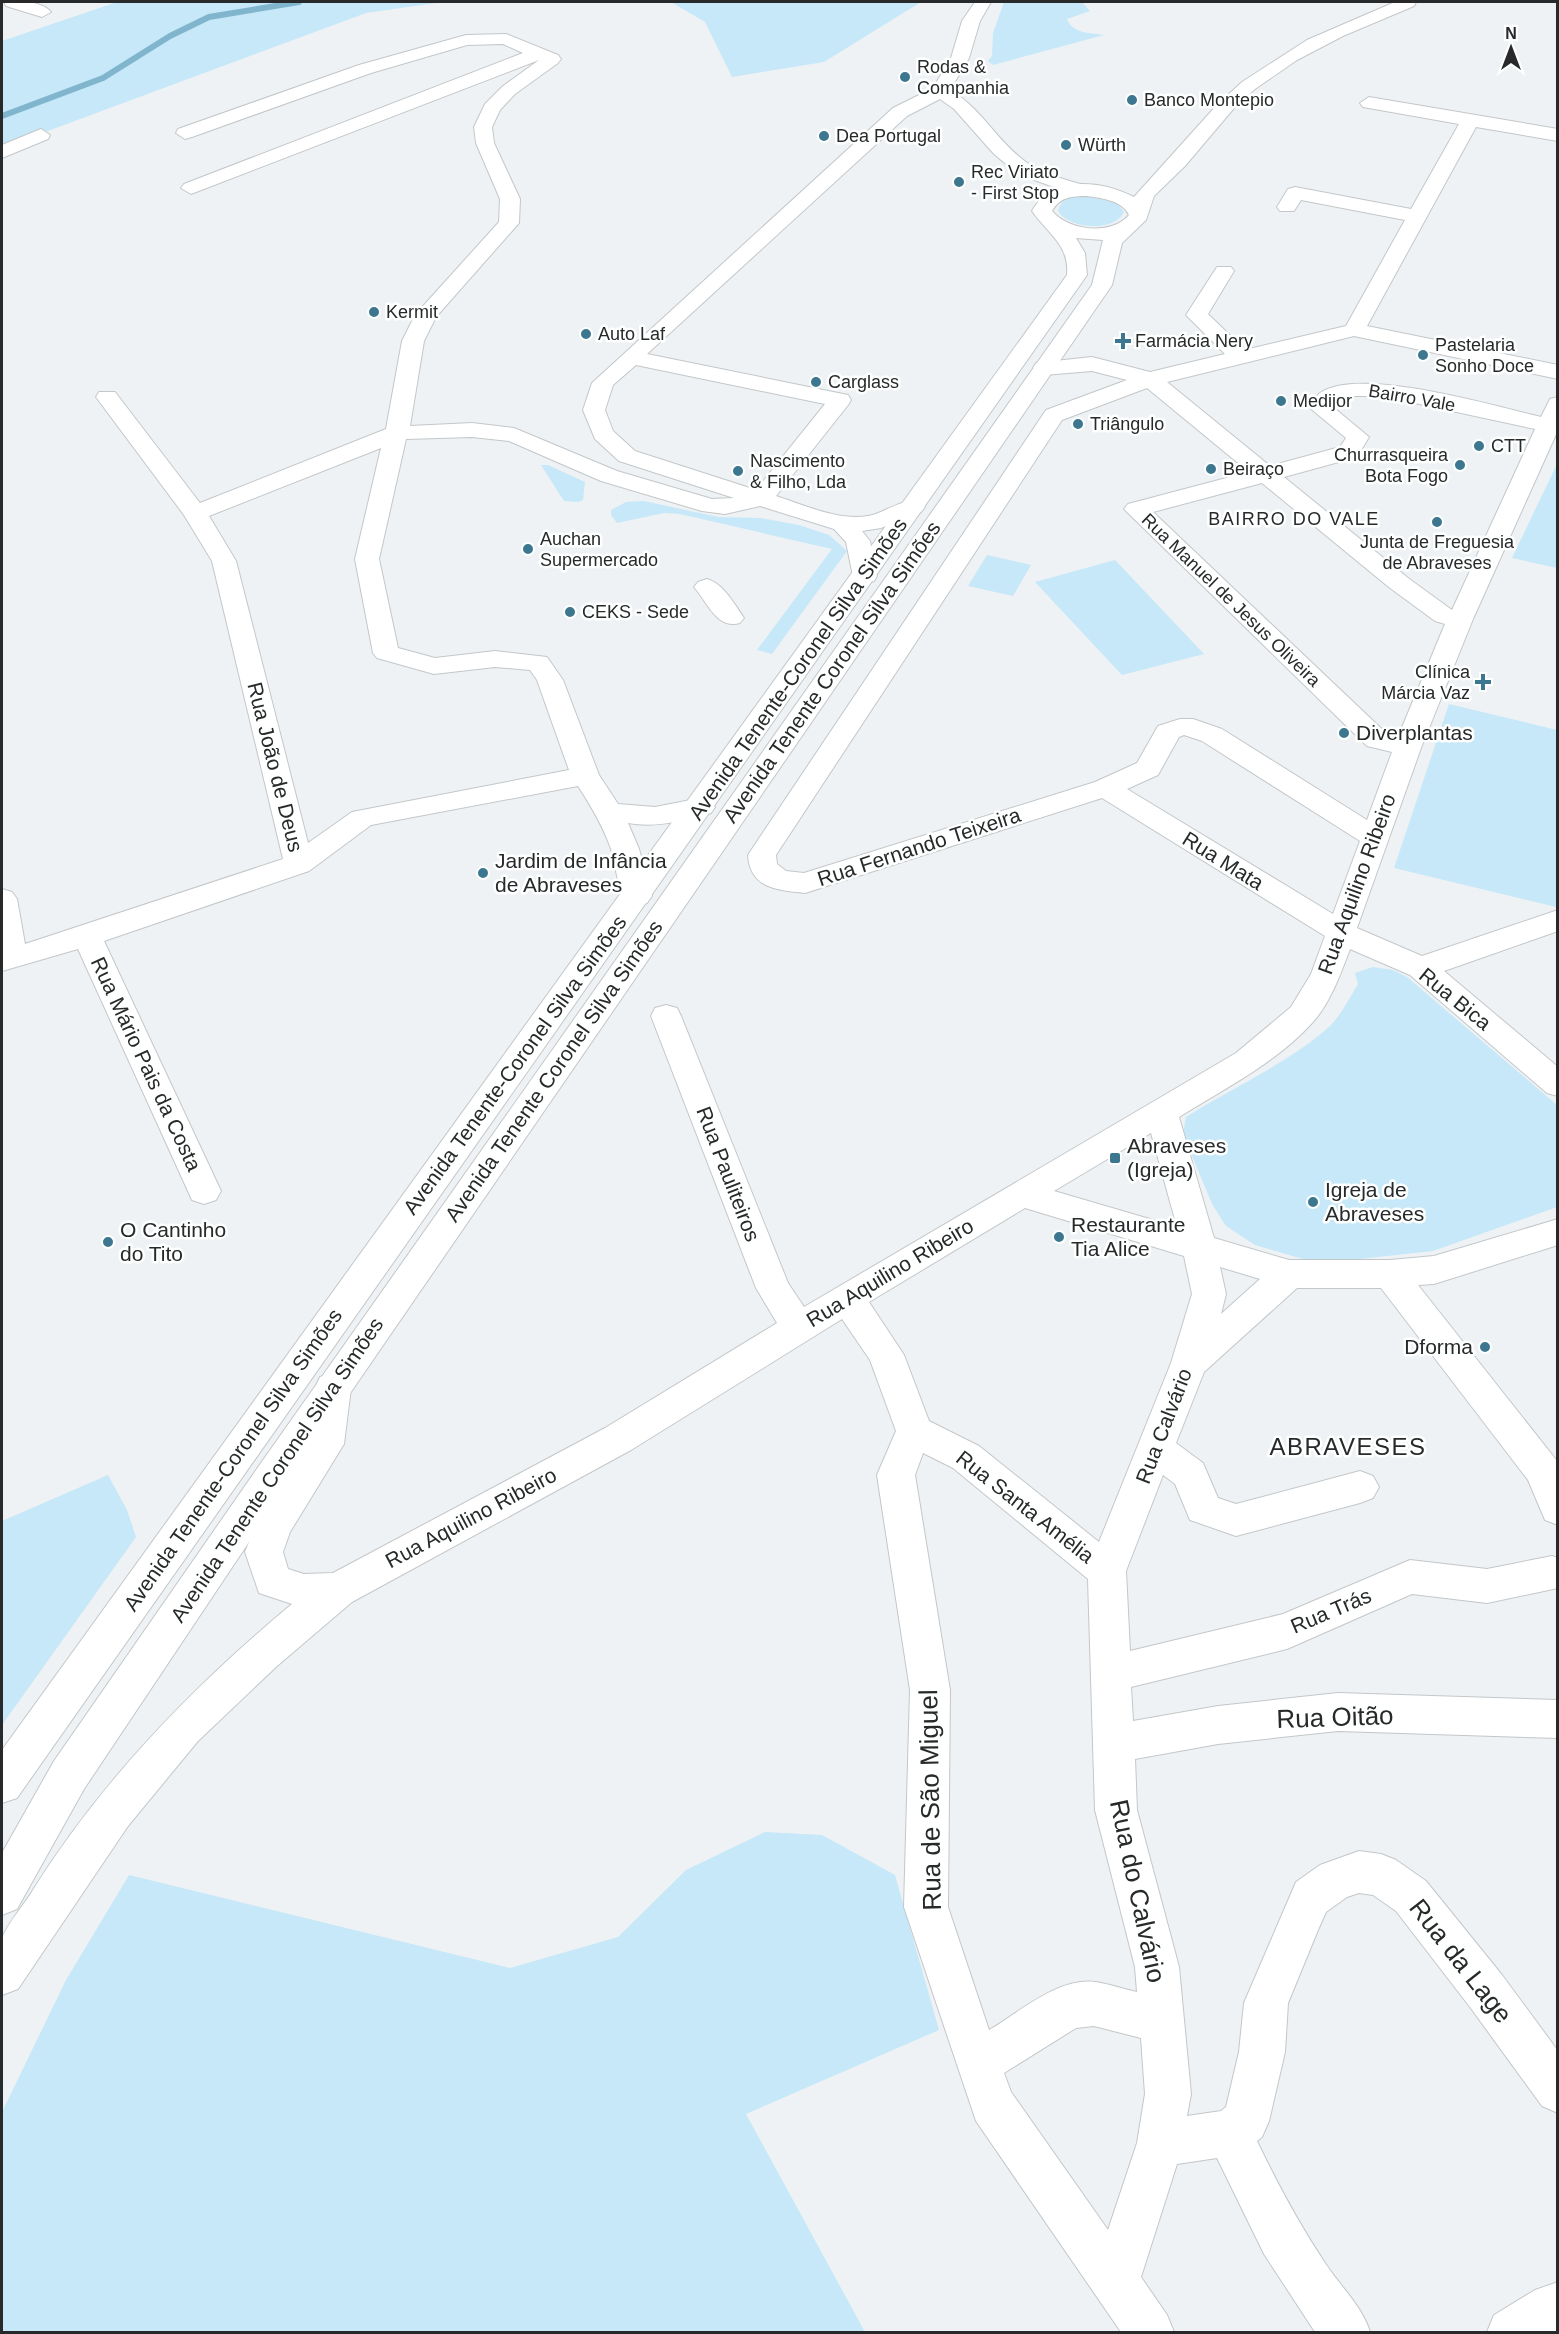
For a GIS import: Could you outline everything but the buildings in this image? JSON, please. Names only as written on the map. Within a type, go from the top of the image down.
[{"type":"street","points":[[12,2],[42,12]]},
{"type":"street","points":[[913,507],[872,523],[843,524],[627,456],[603,434],[594,410],[603,383],[631,357],[900,112],[940,92],[960,58],[971,21],[982,2]]},
{"type":"street","points":[[1216,90],[1239,70],[1282,44],[1378,2]]},
{"type":"street","name":"Avenida Tenente Coronel Silva Simões","points":[[2,1894],[69,1775],[333,1388],[1108,274],[1107,253],[1112,241],[1134,218],[1147,192],[1176,165],[1228,103],[1267,71],[1344,28],[1408,2]]},
{"type":"street","points":[[185,133],[365,69],[466,40],[506,39],[552,59],[509,90],[492,108],[483,127],[485,143],[510,199],[509,223],[426,315],[413,341],[397,433],[388,460],[367,559],[386,653],[434,666],[495,659],[538,663],[550,681],[585,776],[609,812],[625,849],[637,896]]},
{"type":"street","points":[[191,188],[539,53]]},
{"type":"street","points":[[940,92],[955,99],[1009,158],[1030,174],[1085,190],[1126,199],[1134,218],[1107,233],[1093,234],[1065,229],[1049,214],[1062,193],[1085,190],[1119,179]]},
{"type":"street","points":[[1369,103],[1557,135]]},
{"type":"street","points":[[1470,120],[1354,330],[1557,372]]},
{"type":"street","points":[[2,152],[41,135]]},
{"type":"street","name":"Avenida Tenente-Coronel Silva Simões","points":[[2,1784],[865,576],[1077,275],[1079,263],[1075,252],[1049,214],[1030,174]]},
{"type":"street","points":[[1287,207],[1295,193],[1417,216]]},
{"type":"street","points":[[1224,271],[1197,315],[1240,357]]},
{"type":"street","name":"Rua Fernando Teixeira","points":[[1354,330],[1150,379],[1054,415],[762,855],[763,868],[778,880],[805,883],[1105,788],[1148,769],[1168,732],[1180,727],[1193,727],[1212,735],[1374,837]]},
{"type":"street","points":[[1063,340],[1071,350],[1092,364],[1150,379],[1399,583],[1444,616],[1460,619]]},
{"type":"street","points":[[195,513],[397,433],[472,430],[514,435],[609,476],[695,502],[725,507],[761,499],[840,400],[631,357]]},
{"type":"street","points":[[1044,368],[1092,364]]},
{"type":"street","name":"Bairro Vale","points":[[1269,475],[1349,452],[1358,438],[1321,408],[1328,398],[1353,389],[1382,389],[1553,414]]},
{"type":"street","name":"Rua João de Deus","points":[[7,959],[87,936],[299,864],[224,561],[195,513],[107,397]]},
{"type":"street","name":"Rua Aquilino Ribeiro","points":[[2,1973],[107,1821],[184,1728],[263,1653],[338,1590],[618,1439],[847,1298],[1247,1061],[1302,1015],[1326,974],[1407,748],[1460,619],[1553,414]]},
{"type":"street","name":"Rua Manuel de Jesus Oliveira","points":[[1269,475],[1136,509],[1377,740],[1407,748]]},
{"type":"street","points":[[843,524],[858,541],[865,576]]},
{"type":"street","points":[[707,587],[731,618]]},
{"type":"street","points":[[299,864],[362,818],[585,776]]},
{"type":"street","name":"Rua Mata","points":[[1105,788],[1341,933]]},
{"type":"street","points":[[609,812],[647,818],[667,816],[700,807]]},
{"type":"street","points":[[2,899],[7,959]]},
{"type":"street","points":[[1421,968],[1557,920]]},
{"type":"street","name":"Rua Bica","points":[[1341,933],[1421,968],[1557,1085]]},
{"type":"street","name":"Rua Mário Pais da Costa","points":[[87,936],[204,1191]]},
{"type":"street","name":"Rua Pauliteiros","points":[[666,1016],[773,1288],[799,1328]]},
{"type":"street","name":"Rua Calvário","points":[[1114,1744],[1107,1571],[1189,1363],[1209,1294],[1199,1247],[1161,1112]]},
{"type":"street","points":[[1023,1195],[1289,1274],[1390,1274],[1434,1270],[1557,1232]]},
{"type":"street","points":[[1189,1363],[1289,1274]]},
{"type":"street","points":[[1390,1274],[1544,1472],[1557,1509]]},
{"type":"street","points":[[847,1298],[886,1355],[915,1431]]},
{"type":"street","points":[[333,1388],[326,1444],[273,1526],[264,1552],[273,1581],[304,1591],[338,1590]]},
{"type":"street","name":"Rua Santa Amélia","points":[[915,1431],[966,1457],[1107,1571]]},
{"type":"street","name":"Rua de São Miguel","points":[[915,1431],[896,1475],[930,1690],[926,1907],[992,2105],[1150,2332]]},
{"type":"street","points":[[1155,1449],[1190,1474],[1203,1509],[1236,1520],[1360,1487]]},
{"type":"street","name":"Rua Trás","points":[[1111,1674],[1287,1631],[1410,1577],[1487,1586],[1556,1568]]},
{"type":"street","name":"Rua Oitão","points":[[1114,1744],[1218,1725],[1338,1712],[1557,1719]]},
{"type":"street","name":"Rua do Calvário","points":[[1114,1744],[1116,1810],[1157,1967],[1168,2094],[1160,2142],[1115,2283]]},
{"type":"street","name":"Rua da Lage","points":[[1230,2133],[1246,2121],[1262,2052],[1266,2003],[1311,1897],[1335,1880],[1359,1872],[1381,1875],[1411,1896],[1486,1990],[1557,2090]]},
{"type":"street","points":[[978,2063],[1070,2006],[1094,2004],[1162,2021]]},
{"type":"street","points":[[1160,2142],[1230,2133],[1256,2193],[1277,2231],[1313,2290],[1346,2332]]},
{"type":"street","points":[[1511,2332],[1557,2306]]},
{"type":"shaded area","points":[[117,2],[443,2],[366,13],[2,148],[2,41]]},
{"type":"shaded area","points":[[671,2],[921,2],[824,62],[732,77],[705,22]]},
{"type":"shaded area","points":[[1004,2],[1082,2],[1090,11],[1067,19],[1070,24],[1073,28],[1083,32],[1104,35],[993,65],[988,61],[992,56],[993,33]]},
{"type":"shaded area","points":[[1089,196],[1117,203],[1124,212],[1119,219],[1111,223],[1091,226],[1072,222],[1058,211],[1059,206],[1066,200]]},
{"type":"shaded area","points":[[1557,464],[1557,568],[1512,558]]},
{"type":"shaded area","points":[[541,465],[548,465],[585,482],[583,500],[564,501]]},
{"type":"shaded area","points":[[644,501],[718,517],[760,518],[799,525],[829,535],[847,551],[772,654],[757,650],[832,549],[680,514],[664,513],[617,523],[611,515],[611,510],[626,502]]},
{"type":"shaded area","points":[[987,555],[1031,565],[1013,596],[968,586]]},
{"type":"shaded area","points":[[1115,560],[1204,654],[1122,675],[1035,582]]},
{"type":"shaded area","points":[[1449,704],[1557,730],[1556,907],[1394,868]]},
{"type":"shaded area","points":[[1373,967],[1393,970],[1407,977],[1557,1105],[1557,1207],[1433,1251],[1360,1259],[1303,1259],[1255,1245],[1226,1226],[1212,1204],[1183,1134],[1186,1117],[1279,1063],[1314,1039],[1330,1026],[1345,1006],[1358,984],[1355,973]]},
{"type":"shaded area","points":[[108,1475],[127,1510],[136,1537],[2,1725],[2,1521]]},
{"type":"shaded area","points":[[765,1832],[822,1835],[895,1875],[939,2030],[746,2114],[865,2332],[2,2332],[2,2112],[66,1980],[129,1875],[510,1968],[618,1937],[686,1870]]},
{"type":"waterway","points":[[2,116],[103,78],[170,36],[209,17],[299,2]]},
{"type":"place","name":"Rodas & Companhia","points":[[905,77]]},
{"type":"place","name":"Banco Montepio","points":[[1132,100]]},
{"type":"place","name":"Dea Portugal","points":[[824,136]]},
{"type":"place","name":"Würth","points":[[1066,145]]},
{"type":"place","name":"Rec Viriato - First Stop","points":[[959,182]]},
{"type":"place","name":"Kermit","points":[[374,312]]},
{"type":"place","name":"Auto Laf","points":[[586,334]]},
{"type":"place","name":"Farmácia Nery","points":[[1123,341]]},
{"type":"place","name":"Pastelaria Sonho Doce","points":[[1423,355]]},
{"type":"place","name":"Carglass","points":[[816,382]]},
{"type":"place","name":"Medijor","points":[[1281,401]]},
{"type":"place","name":"Triângulo","points":[[1078,424]]},
{"type":"place","name":"CTT","points":[[1479,446]]},
{"type":"place","name":"Churrasqueira Bota Fogo","points":[[1460,465]]},
{"type":"place","name":"Beiraço","points":[[1211,469]]},
{"type":"place","name":"Nascimento & Filho, Lda","points":[[738,471]]},
{"type":"place","name":"Junta de Freguesia de Abraveses","points":[[1437,522]]},
{"type":"place","name":"Auchan Supermercado","points":[[528,549]]},
{"type":"place","name":"CEKS - Sede","points":[[570,612]]},
{"type":"place","name":"Clínica Márcia Vaz","points":[[1483,682]]},
{"type":"place","name":"Diverplantas","points":[[1344,733]]},
{"type":"place","name":"Jardim de Infância de Abraveses","points":[[483,873]]},
{"type":"place","name":"Abraveses (Igreja)","points":[[1115,1158]]},
{"type":"place","name":"Igreja de Abraveses","points":[[1313,1202]]},
{"type":"place","name":"Restaurante Tia Alice","points":[[1059,1237]]},
{"type":"place","name":"O Cantinho do Tito","points":[[108,1242]]},
{"type":"place","name":"Dforma","points":[[1485,1347]]},
{"type":"district","name":"BAIRRO DO VALE","points":[[1294,519]]},
{"type":"district","name":"ABRAVESES","points":[[1348,1447]]}]
